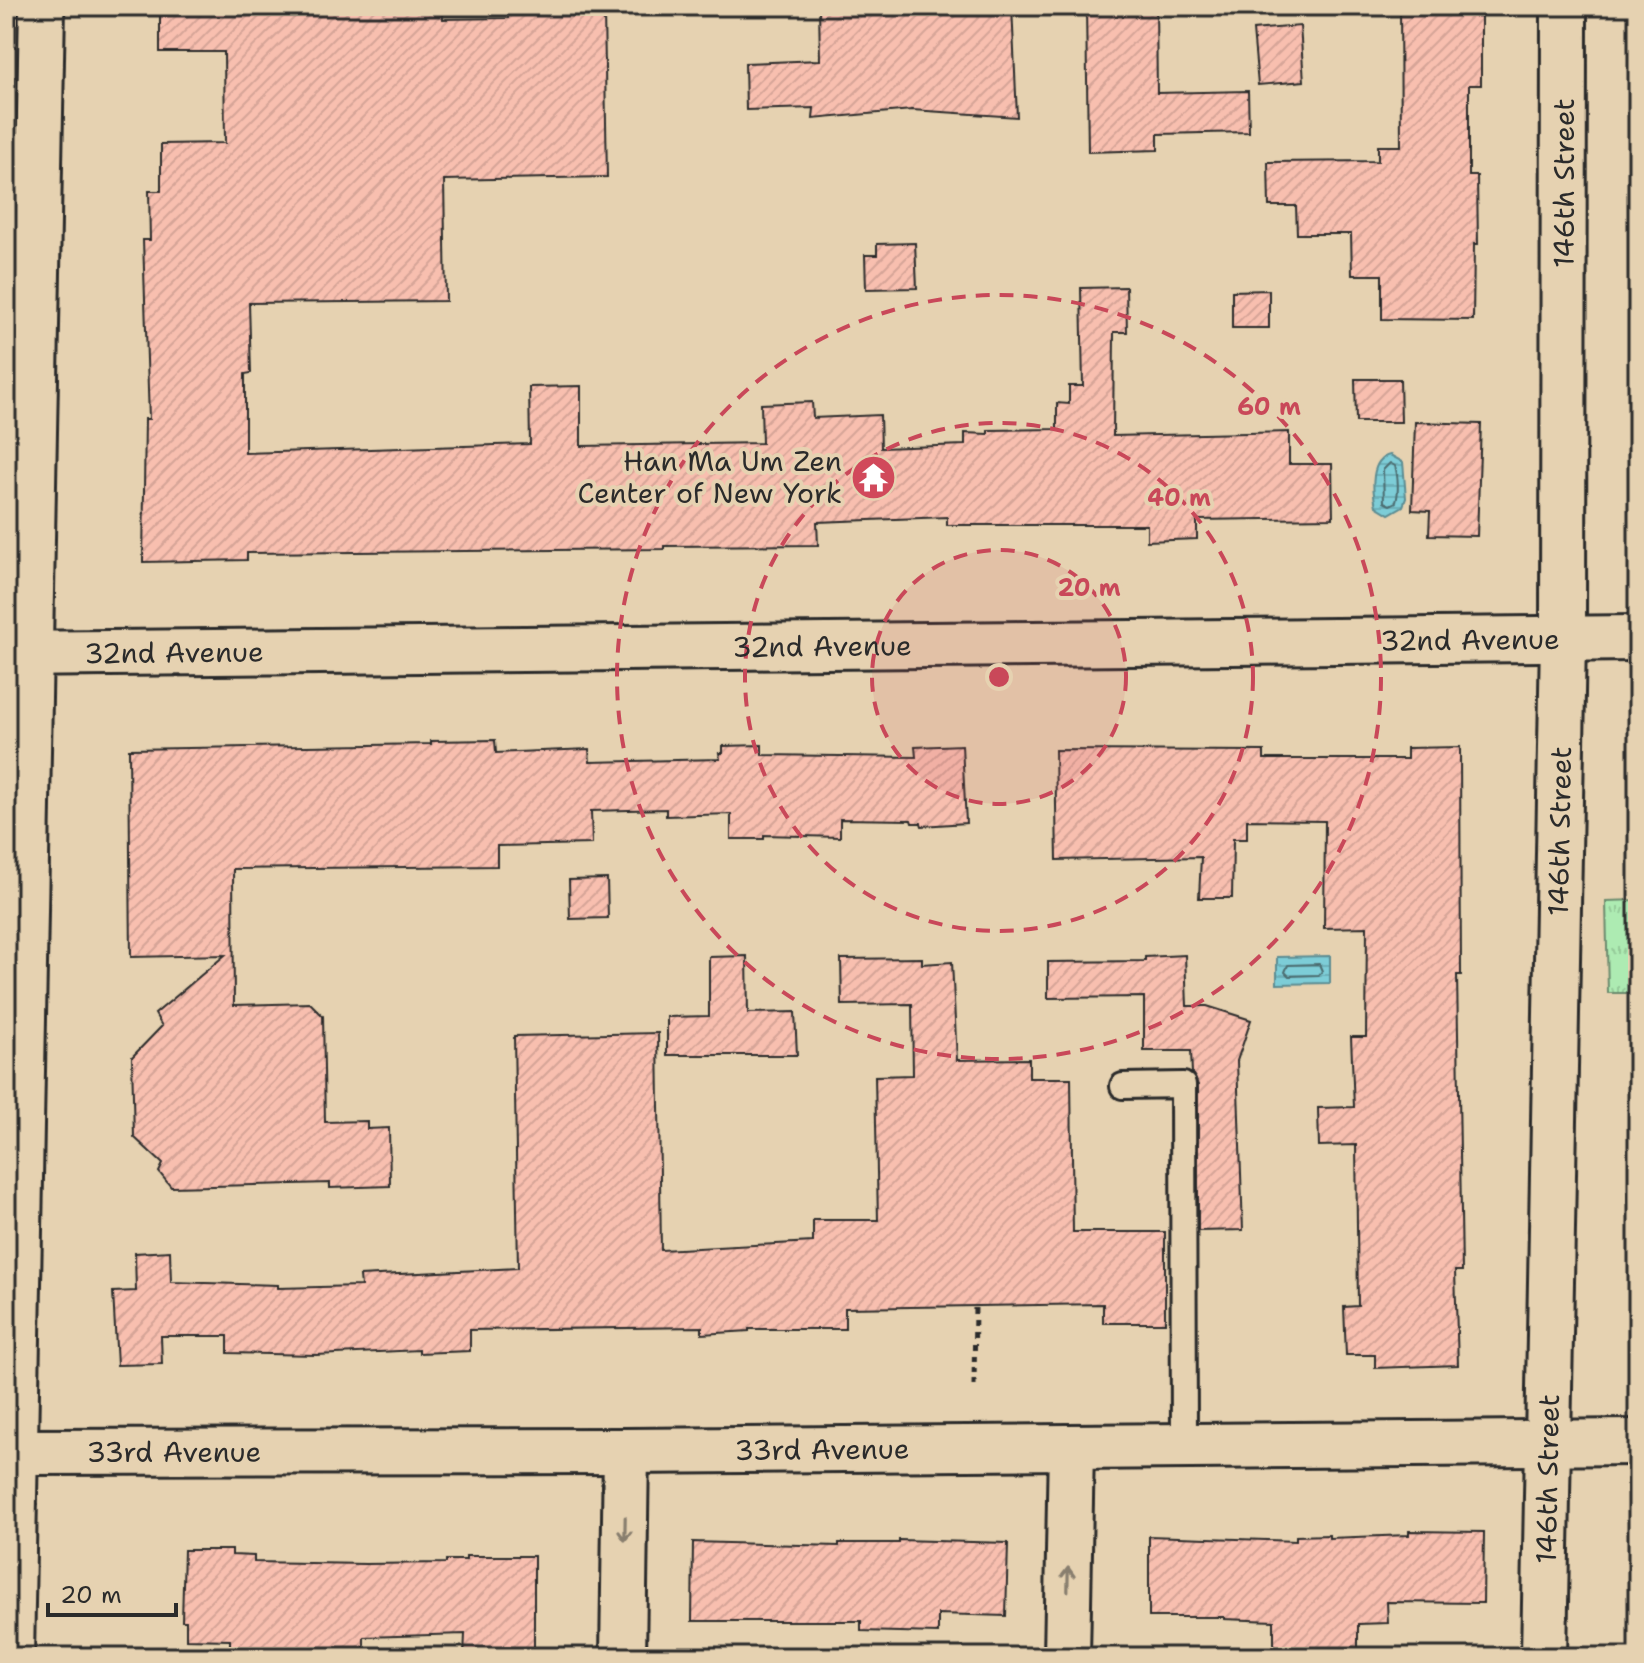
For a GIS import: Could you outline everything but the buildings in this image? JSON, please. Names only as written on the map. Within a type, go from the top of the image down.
[{"type":"street","points":[[11,1657],[18,654],[42,6]]},
{"type":"street","name":"146th Street","points":[[1544,1657],[1563,639],[1564,6]]},
{"type":"street","name":"32nd Avenue","points":[[18,654],[1638,638]]},
{"type":"street","name":"33rd Avenue","points":[[11,1452],[626,1451],[1638,1442]]},
{"type":"street","points":[[1067,1657],[1071,1447]]},
{"type":"street","points":[[623,1657],[626,1451]]},
{"type":"lane","points":[[1123,1086],[1183,1085],[1184,1446]]},
{"type":"path","points":[[974,1386],[975,1306]]},
{"type":"green space","points":[[1638,900],[1638,993],[1608,993],[1606,901]]},
{"type":"water","points":[[1390,455],[1403,462],[1406,498],[1403,506],[1389,514],[1376,506],[1373,483],[1379,462]]},
{"type":"water","points":[[1330,956],[1330,983],[1277,984],[1277,957]]},
{"type":"place","name":"Han Ma Um Zen Center of New York","points":[[873,477]]}]
